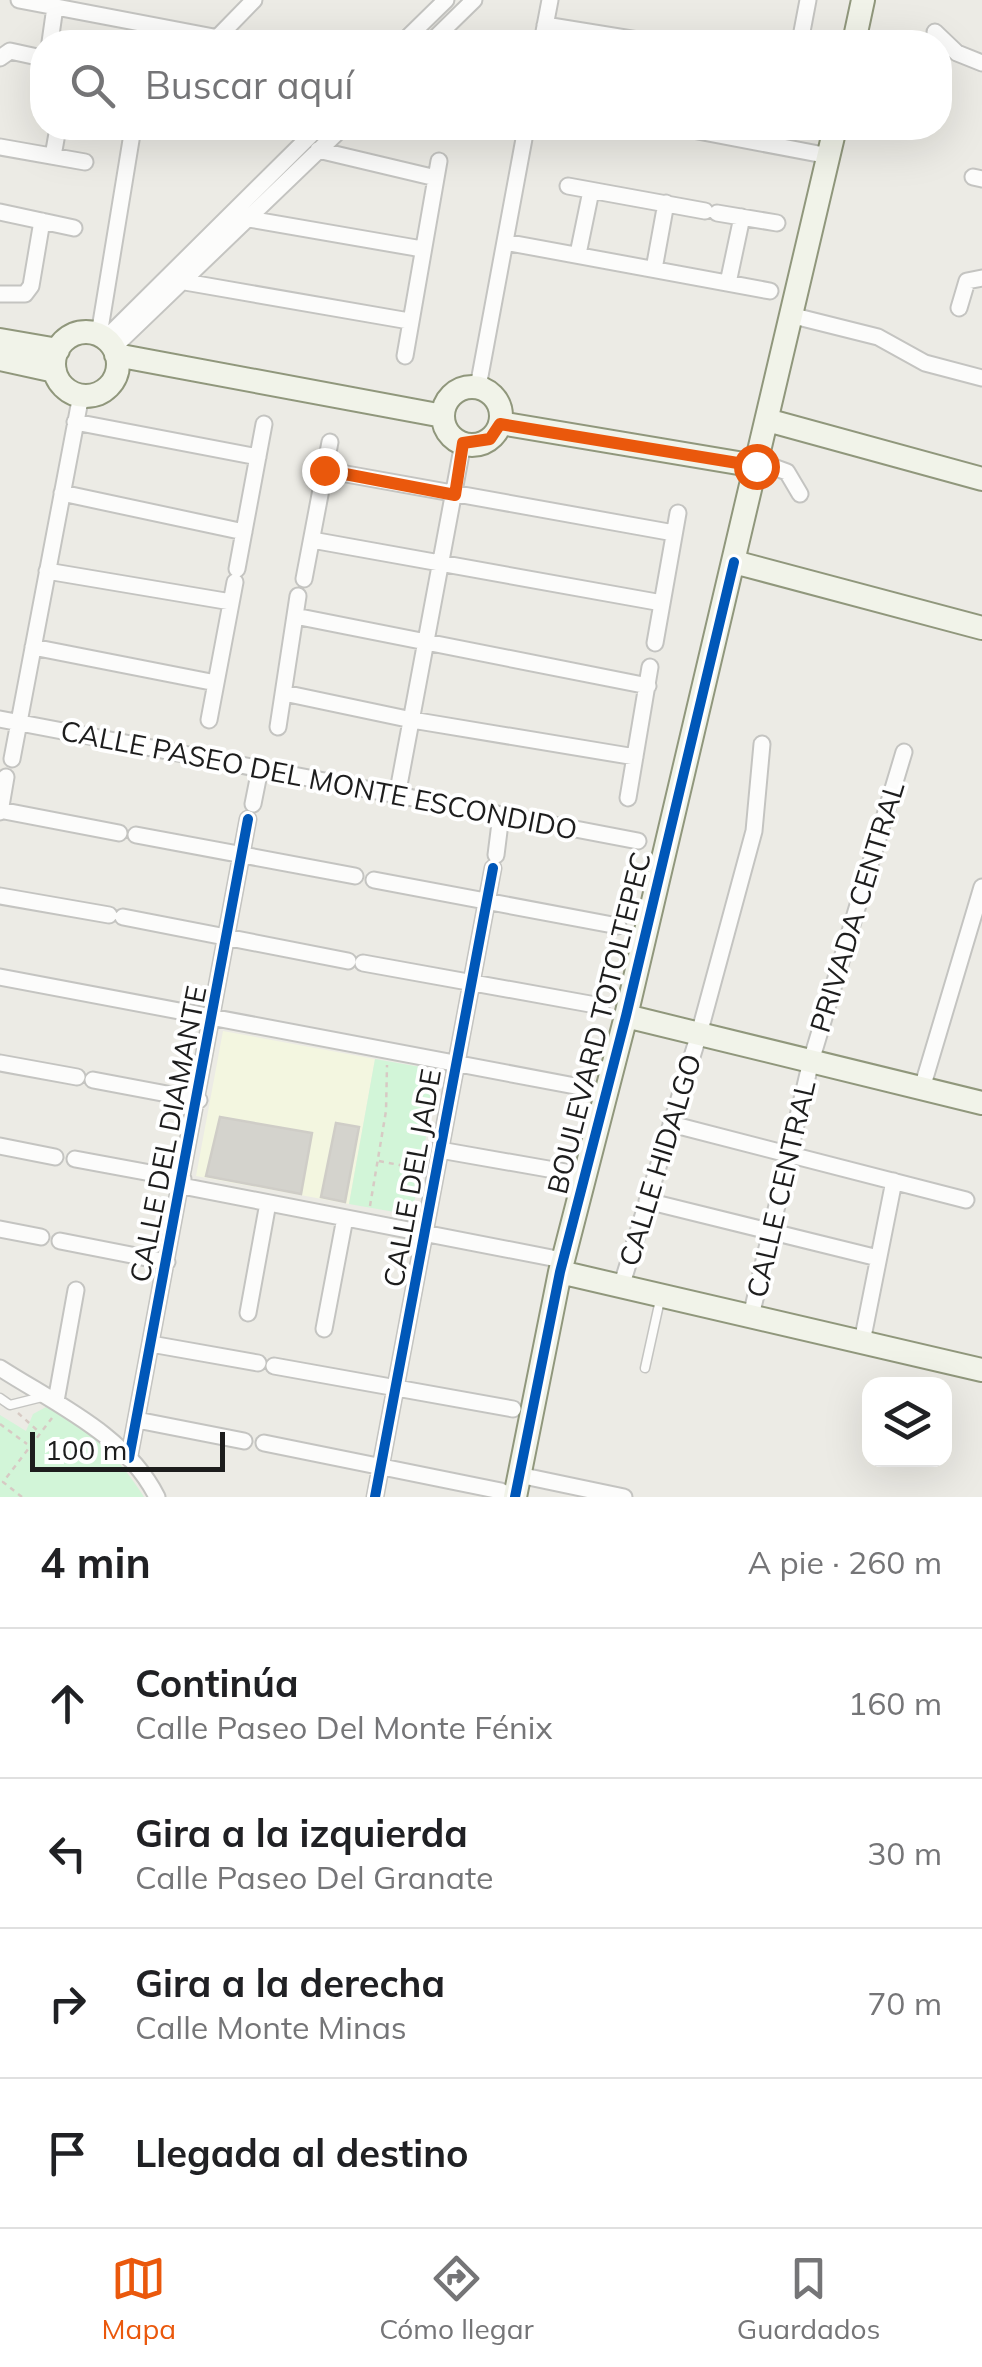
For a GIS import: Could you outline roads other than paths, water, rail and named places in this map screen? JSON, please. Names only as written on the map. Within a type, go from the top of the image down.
[{"type":"street","points":[[18,0],[172,30]]},
{"type":"street","points":[[225,30],[254,0]]},
{"type":"street","points":[[415,30],[446,0]]},
{"type":"street","points":[[443,30],[474,0]]},
{"type":"street","points":[[544,30],[550,0]]},
{"type":"street","points":[[802,30],[808,0]]},
{"type":"street","points":[[857,30],[863,0]]},
{"type":"street","points":[[52,30],[55,7]]},
{"type":"street","points":[[545,25],[576,30]]},
{"type":"street","points":[[150,26],[150,30]]},
{"type":"street","points":[[952,48],[982,63]]},
{"type":"street","points":[[0,58],[10,51],[30,55]]},
{"type":"street","points":[[54,156],[56,140]]},
{"type":"street","points":[[56,360],[65,388],[80,395],[94,395],[111,384],[108,344],[132,140]]},
{"type":"street","points":[[108,344],[306,140]]},
{"type":"street","points":[[108,344],[185,282],[329,140]]},
{"type":"street","points":[[478,387],[524,140]]},
{"type":"street","points":[[745,140],[829,156]]},
{"type":"street","name":"BOULEVARD TOTOLTEPEC","points":[[512,1488],[556,1265],[626,1016],[832,140]]},
{"type":"street","points":[[0,147],[86,162]]},
{"type":"street","points":[[318,150],[436,178]]},
{"type":"street","points":[[405,356],[439,161]]},
{"type":"street","points":[[568,186],[776,223]]},
{"type":"street","points":[[578,254],[590,190]]},
{"type":"street","points":[[654,268],[666,203]]},
{"type":"street","points":[[0,212],[74,228]]},
{"type":"street","points":[[728,283],[742,217]]},
{"type":"street","points":[[249,219],[422,250]]},
{"type":"street","points":[[0,294],[26,294],[42,221]]},
{"type":"street","points":[[505,242],[770,290]]},
{"type":"street","points":[[958,308],[967,281],[982,278]]},
{"type":"street","points":[[185,282],[409,321]]},
{"type":"street","points":[[794,316],[878,337],[925,363],[982,378]]},
{"type":"street","points":[[0,359],[56,360],[80,333],[108,344],[443,416]]},
{"type":"street","points":[[0,340],[56,360]]},
{"type":"street","points":[[478,387],[500,404],[500,424],[490,439],[463,443],[448,432],[443,416],[454,393],[478,387]]},
{"type":"street","points":[[12,758],[80,395]]},
{"type":"street","points":[[767,420],[982,479]]},
{"type":"street","points":[[76,422],[258,457]]},
{"type":"street","points":[[209,720],[264,424]]},
{"type":"street","points":[[500,424],[756,463],[787,472],[800,494]]},
{"type":"street","points":[[304,580],[330,442]]},
{"type":"street","points":[[397,796],[463,443]]},
{"type":"street","points":[[324,470],[674,532]]},
{"type":"street","points":[[62,493],[244,532]]},
{"type":"street","points":[[654,644],[678,513]]},
{"type":"street","points":[[312,540],[662,604]]},
{"type":"street","points":[[734,562],[982,628]]},
{"type":"street","points":[[47,571],[231,602]]},
{"type":"street","points":[[278,727],[298,596]]},
{"type":"street","points":[[295,616],[648,686]]},
{"type":"street","points":[[32,647],[216,683]]},
{"type":"street","points":[[628,798],[650,668]]},
{"type":"street","points":[[284,693],[412,720],[635,758]]},
{"type":"street","name":"CALLE PASEO DEL MONTE ESCONDIDO","points":[[0,719],[638,841]]},
{"type":"street","name":"CALLE HIDALGO","points":[[621,1286],[699,1034],[754,831],[762,744]]},
{"type":"street","name":"PRIVADA CENTRAL","points":[[811,1061],[904,752]]},
{"type":"street","name":"CALLE DEL DIAMANTE","points":[[129,1458],[260,769]]},
{"type":"street","points":[[6,777],[0,810],[355,876]]},
{"type":"street","name":"CALLE DEL JADE","points":[[375,1497],[501,816]]},
{"type":"street","points":[[374,880],[618,926]]},
{"type":"street","points":[[922,1088],[982,887]]},
{"type":"street","points":[[0,896],[602,1006]]},
{"type":"street","points":[[0,977],[591,1089]]},
{"type":"street","points":[[626,1016],[982,1103]]},
{"type":"street","name":"CALLE CENTRAL","points":[[751,1316],[811,1061]]},
{"type":"street","points":[[0,1063],[198,1100]]},
{"type":"street","points":[[671,1124],[966,1200]]},
{"type":"street","points":[[0,1146],[55,1156]]},
{"type":"street","points":[[440,1150],[572,1172]]},
{"type":"street","points":[[75,1159],[268,1203],[425,1233],[661,1296],[982,1368]]},
{"type":"street","points":[[862,1342],[894,1181]]},
{"type":"street","points":[[647,1201],[878,1258]]},
{"type":"street","points":[[248,1313],[268,1203]]},
{"type":"street","points":[[324,1329],[345,1218]]},
{"type":"street","points":[[0,1229],[41,1237]]},
{"type":"street","points":[[60,1242],[167,1262]]},
{"type":"street","points":[[55,1401],[76,1290]]},
{"type":"street","points":[[151,1344],[513,1409]]},
{"type":"street","points":[[0,1368],[55,1401],[129,1458],[157,1497]]},
{"type":"street","points":[[137,1420],[244,1441]]},
{"type":"street","points":[[264,1443],[512,1488],[624,1497]]},
{"type":"lane","points":[[644,1368],[661,1296]]},
{"type":"lane","points":[[0,1398],[10,1406],[55,1401]]}]
